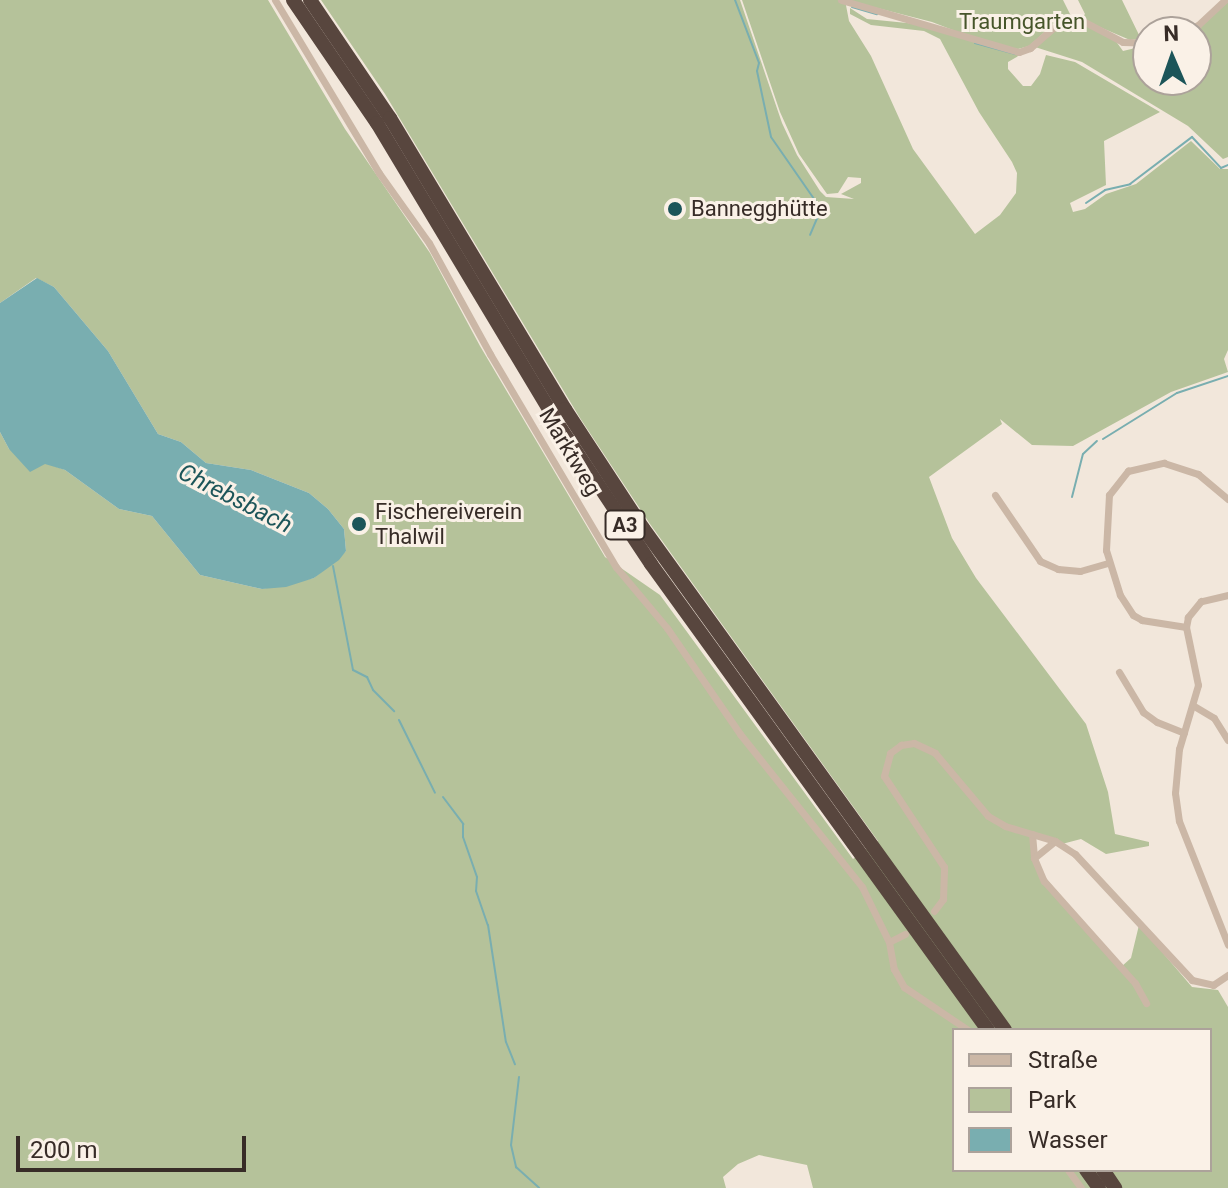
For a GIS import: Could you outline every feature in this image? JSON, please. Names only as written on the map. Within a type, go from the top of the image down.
[{"type":"highway","name":"A3","points":[[293,0],[377,123],[558,424],[651,564],[987,1028]]},
{"type":"highway","name":"A3","points":[[310,0],[390,118],[565,409],[643,528],[1004,1028]]},
{"type":"street","name":"Marktweg","points":[[275,0],[379,173],[429,243],[490,354],[616,567],[667,628],[740,734],[862,887],[889,942],[894,969],[904,987],[965,1028]]},
{"type":"street","points":[[841,0],[1019,52],[1030,48],[1053,28],[1081,20],[1123,42],[1132,42]]},
{"type":"street","points":[[1208,16],[1225,0]]},
{"type":"street","points":[[1186,627],[1153,624],[1133,615],[1120,595],[1108,563],[1105,534],[1109,495],[1117,480],[1135,467],[1164,463],[1187,469],[1228,499]]},
{"type":"street","points":[[995,495],[1040,561],[1058,569],[1080,571],[1108,563]]},
{"type":"street","points":[[1228,595],[1201,601],[1192,611],[1186,627],[1198,675],[1194,706],[1175,771],[1179,821],[1228,945]]},
{"type":"street","points":[[1119,672],[1143,712],[1157,722],[1184,733]]},
{"type":"street","points":[[1194,706],[1214,718],[1228,740]]},
{"type":"street","points":[[934,911],[943,899],[944,867],[884,776],[890,753],[901,745],[914,743],[935,753],[988,816],[1055,841],[1082,860],[1192,980],[1213,985],[1228,975]]},
{"type":"street","points":[[1032,834],[1034,858],[1053,892],[1135,983],[1146,1003]]},
{"type":"street","points":[[1034,858],[1055,841]]},
{"type":"street","points":[[889,942],[905,934]]},
{"type":"green space","points":[[0,0],[268,0],[345,129],[430,253],[480,346],[605,557],[660,595],[853,859],[878,841],[650,524],[580,418],[385,94],[321,0],[740,0],[782,123],[797,155],[826,197],[854,199],[841,194],[861,183],[861,178],[848,177],[838,193],[827,194],[799,154],[780,112],[742,0],[845,0],[849,21],[871,56],[913,149],[975,234],[1000,215],[1016,193],[1017,173],[1012,162],[979,112],[940,39],[924,31],[871,25],[850,14],[850,8],[867,19],[917,24],[1017,53],[1020,55],[1008,62],[1008,69],[1023,86],[1031,86],[1040,74],[1046,55],[1075,62],[1160,112],[1104,141],[1106,185],[1070,203],[1073,212],[1085,209],[1106,194],[1136,184],[1191,141],[1220,169],[1228,169],[1228,350],[1224,359],[1228,372],[1171,392],[1073,446],[1032,445],[1000,419],[1002,424],[929,477],[952,538],[976,578],[1086,724],[1108,792],[1115,834],[1149,842],[1149,846],[1106,854],[1081,839],[1062,844],[1032,835],[1038,869],[1121,967],[1131,958],[1139,925],[1192,987],[1218,990],[1228,1007],[1228,1188],[813,1188],[807,1165],[759,1155],[738,1164],[723,1177],[726,1188],[0,1188],[0,432],[9,449],[65,470],[119,509],[152,516],[200,575],[262,589],[314,578],[346,551],[344,529],[328,509],[309,493],[251,470],[206,463],[181,442],[158,434],[108,351],[54,287],[36,278],[0,303]]},
{"type":"green space","name":"Traumgarten","points":[[846,0],[1063,0],[1071,16],[1059,19],[1029,46],[1018,49],[989,44],[932,22]]},
{"type":"green space","points":[[1078,0],[1122,0],[1132,21],[1132,40],[1081,19],[1085,14]]},
{"type":"green space","points":[[1228,2],[1228,157],[1223,159],[1188,126],[1138,96],[1212,96],[1211,16]]},
{"type":"green space","points":[[1083,24],[1115,40],[1123,51],[1132,49],[1132,92],[1082,62],[1035,47],[1049,33]]},
{"type":"water","points":[[37,278],[54,287],[108,351],[158,434],[181,442],[206,463],[251,470],[309,493],[328,509],[344,529],[346,551],[339,560],[314,578],[286,587],[262,589],[200,575],[152,516],[119,509],[65,470],[45,464],[30,472],[9,449],[0,432],[0,303]]},
{"type":"waterway","points":[[735,0],[759,63],[757,71],[771,137],[821,209],[810,235]]},
{"type":"waterway","points":[[852,7],[877,14]]},
{"type":"waterway","points":[[975,43],[1015,54]]},
{"type":"waterway","points":[[1086,203],[1105,190],[1130,184],[1192,137],[1221,168],[1228,165]]},
{"type":"waterway","points":[[1103,439],[1177,393],[1228,376]]},
{"type":"waterway","points":[[1072,497],[1083,454],[1097,441]]},
{"type":"waterway","name":"Chrebsbach","points":[[333,566],[353,670],[367,677],[373,690],[394,711]]},
{"type":"waterway","name":"Chrebsbach","points":[[399,720],[435,793]]},
{"type":"waterway","name":"Chrebsbach","points":[[443,797],[463,824],[463,837],[477,877],[476,891],[488,925],[506,1042],[515,1064]]},
{"type":"waterway","name":"Chrebsbach","points":[[519,1077],[511,1145],[516,1167],[539,1188]]},
{"type":"place","name":"Bannegghütte","points":[[675,209]]},
{"type":"place","name":"Fischereiverein Thalwil","points":[[359,524]]}]
